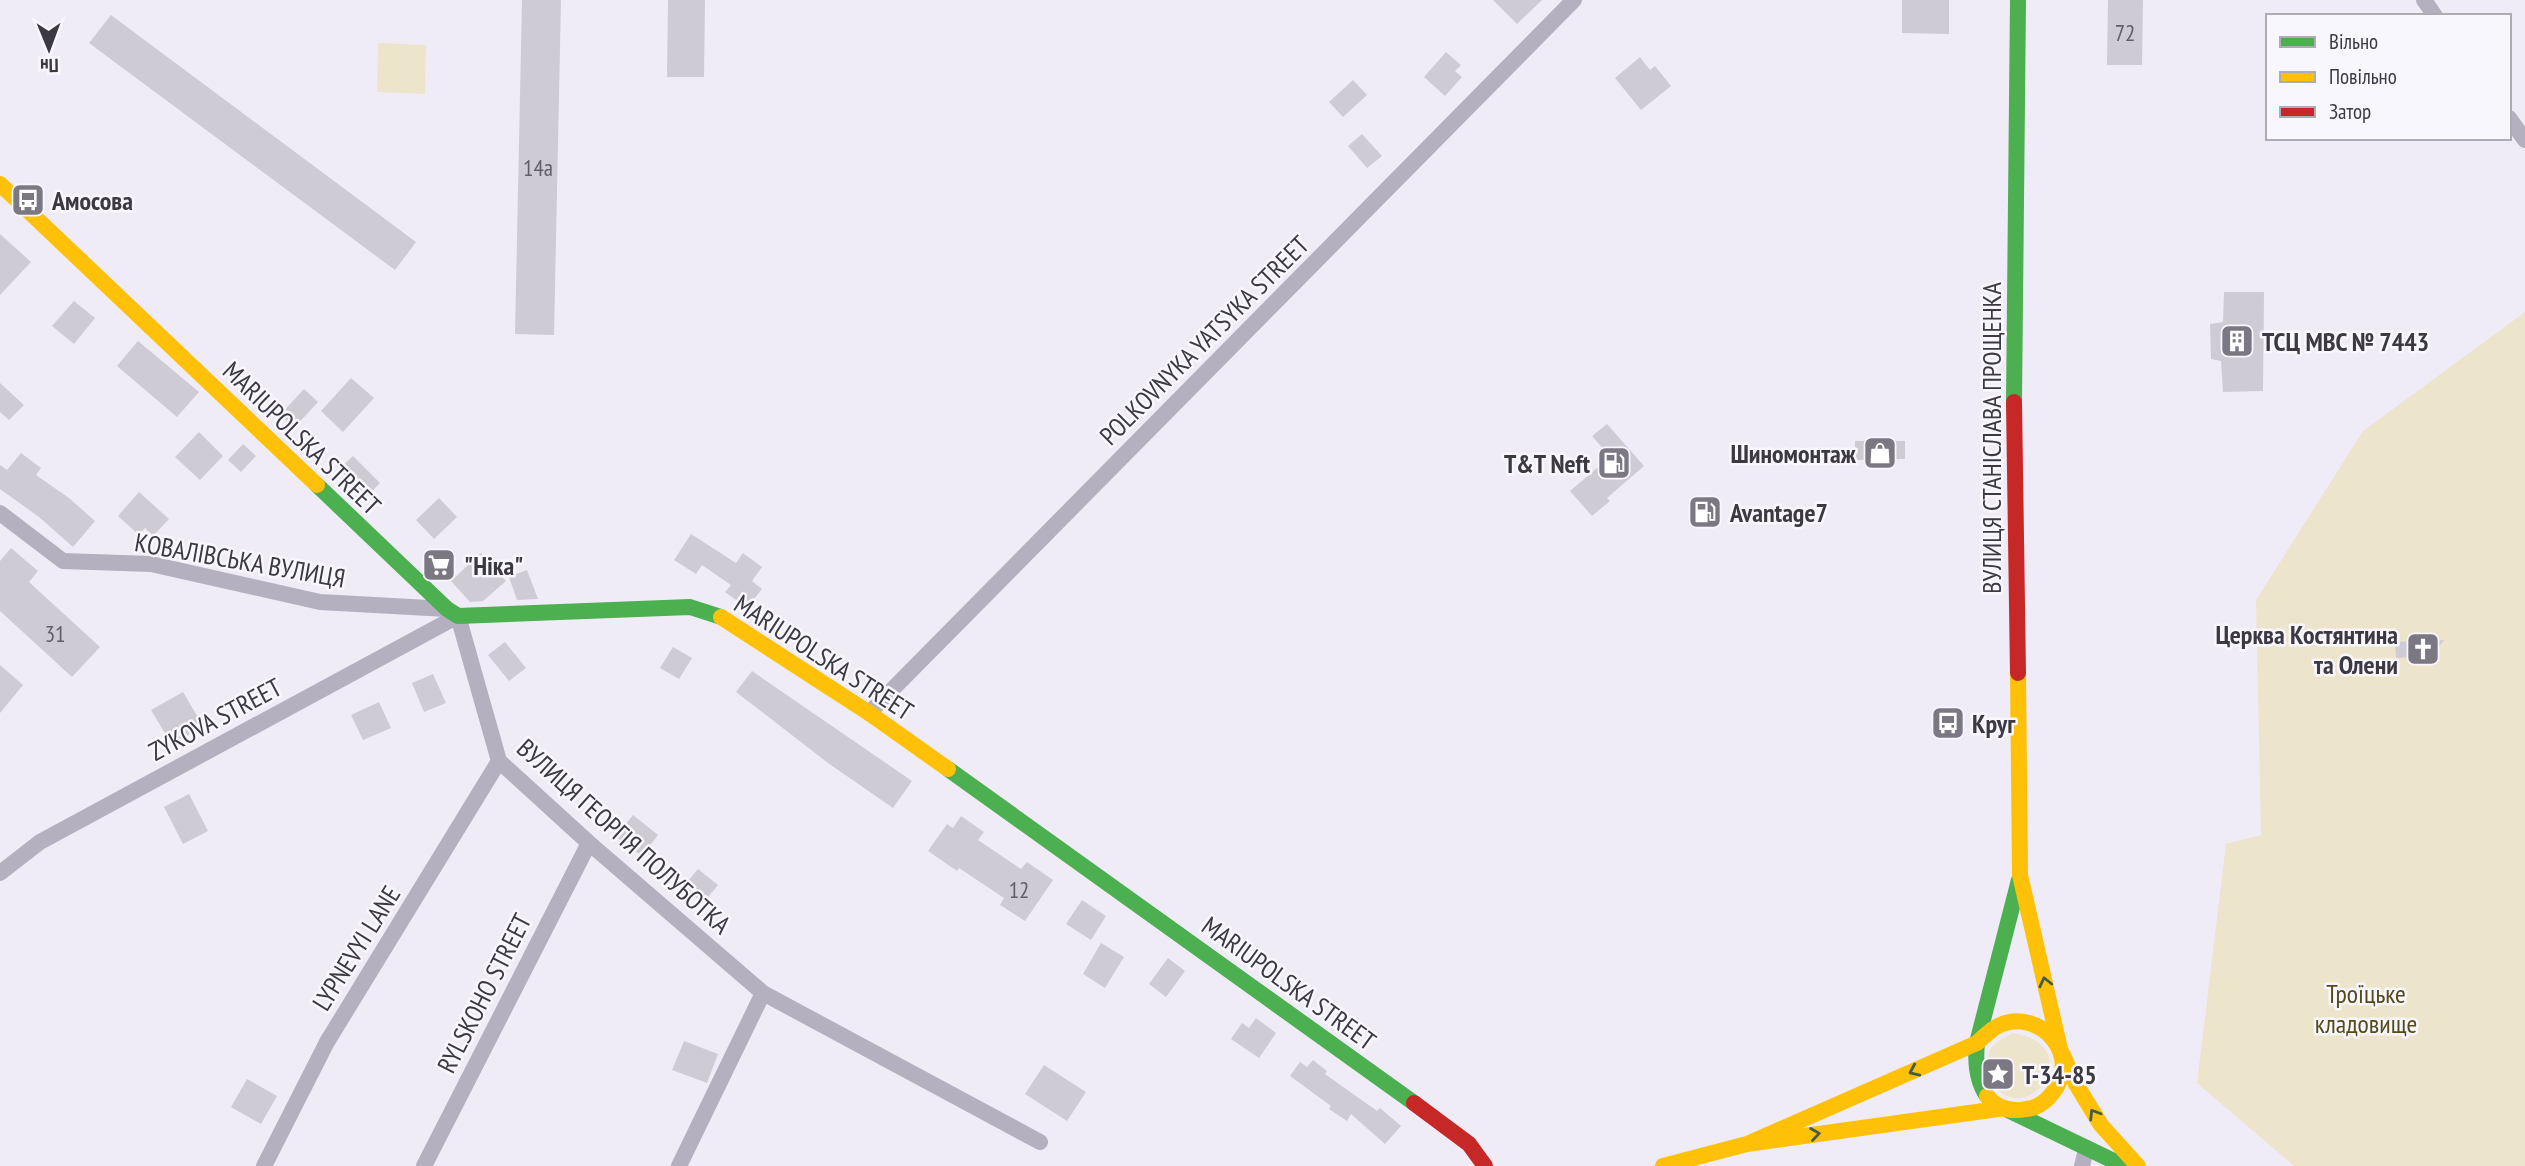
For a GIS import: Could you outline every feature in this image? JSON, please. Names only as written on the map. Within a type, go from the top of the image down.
[{"type":"main road","name":"ВУЛИЦЯ СТАНІСЛАВА ПРОЩЕНКА","points":[[2018,0],[2014,389],[2020,875],[2060,1049]]},
{"type":"main road","name":"MARIUPOLSKA STREET","points":[[0,184],[453,613],[664,607],[690,607],[710,612],[758,639],[869,713],[1448,1126],[1469,1144],[1485,1166]]},
{"type":"main road","name":"ВУЛИЦЯ СТАНІСЛАВА ПРОЩЕНКА","points":[[1977,1043],[2020,875]]},
{"type":"main road","points":[[1747,1144],[1977,1043],[1987,1031],[1996,1026],[2020,1021],[2032,1023],[2050,1032],[2076,1084],[2101,1125],[2138,1166]]},
{"type":"main road","points":[[1977,1043],[1974,1060],[1978,1084],[1986,1097],[2124,1166]]},
{"type":"main road","points":[[1663,1166],[1747,1144],[2005,1108],[2030,1109],[2040,1105],[2059,1086],[2064,1075],[2060,1049]]},
{"type":"street","name":"POLKOVNYKA YATSYKA STREET","points":[[869,713],[1574,0]]},
{"type":"street","points":[[2511,121],[2525,140]]},
{"type":"street","name":"КОВАЛІВСЬКА ВУЛИЦЯ","points":[[0,513],[63,562],[151,564],[320,602],[453,613]]},
{"type":"street","name":"ВУЛИЦЯ ГЕОРГІЯ ПОЛУБОТКА","points":[[453,613],[499,761],[589,843],[763,993],[1040,1142]]},
{"type":"street","name":"ZYKOVA STREET","points":[[0,873],[40,842],[453,613]]},
{"type":"street","name":"LYPNEVYI LANE","points":[[264,1166],[327,1042],[499,761]]},
{"type":"street","name":"RYLSKOHO STREET","points":[[424,1166],[589,843]]},
{"type":"street","points":[[679,1166],[763,993]]},
{"type":"street","points":[[2082,1166],[2086,1149]]},
{"type":"green space","points":[[378,43],[426,45],[425,94],[377,92]]},
{"type":"green space","name":"Троїцьке кладовище","points":[[2525,312],[2525,1166],[2294,1166],[2197,1083],[2226,844],[2261,835],[2256,600],[2363,431]]},
{"type":"green space","points":[[2013,1033],[2036,1041],[2047,1053],[2050,1067],[2045,1081],[2035,1092],[2022,1098],[2006,1095],[1990,1083],[1988,1058],[1992,1047]]},
{"type":"building","points":[[522,0],[561,0],[554,335],[515,334]]},
{"type":"building","points":[[668,0],[705,0],[704,77],[667,77]]},
{"type":"building","points":[[1493,0],[1542,0],[1517,24]]},
{"type":"building","points":[[1902,0],[1949,0],[1949,34],[1902,33]]},
{"type":"building","points":[[2108,0],[2143,0],[2142,65],[2107,65]]},
{"type":"building","points":[[111,15],[416,242],[395,270],[89,43]]},
{"type":"building","points":[[1446,52],[1461,65],[1455,71],[1462,77],[1445,96],[1424,77]]},
{"type":"building","points":[[1640,57],[1650,70],[1655,66],[1671,86],[1641,110],[1615,78]]},
{"type":"building","points":[[1353,80],[1367,95],[1343,117],[1329,102]]},
{"type":"building","points":[[1362,134],[1382,156],[1367,168],[1348,146]]},
{"type":"building","points":[[0,234],[31,262],[0,295]]},
{"type":"building","name":"ТСЦ МВС № 7443","points":[[2224,292],[2264,292],[2263,391],[2223,392],[2221,361],[2211,359],[2210,324],[2223,322]]},
{"type":"building","points":[[74,301],[95,318],[74,344],[52,326]]},
{"type":"building","points":[[138,341],[199,392],[177,417],[117,366]]},
{"type":"building","points":[[351,378],[374,398],[343,432],[321,411]]},
{"type":"building","points":[[0,383],[24,405],[9,420],[0,412]]},
{"type":"building","points":[[304,389],[318,402],[294,428],[280,415]]},
{"type":"building","points":[[1607,424],[1644,466],[1607,498],[1610,501],[1592,516],[1570,491],[1610,457],[1592,436]]},
{"type":"building","points":[[199,432],[223,456],[200,480],[175,457]]},
{"type":"building","name":"Шиномонтаж","points":[[1855,441],[1905,441],[1905,459],[1855,460]]},
{"type":"building","points":[[243,444],[256,456],[241,472],[228,460]]},
{"type":"building","points":[[21,453],[41,468],[36,475],[69,498],[95,521],[73,547],[39,517],[0,489],[0,465],[7,470]]},
{"type":"building","points":[[353,456],[380,483],[366,497],[339,469]]},
{"type":"building","points":[[139,492],[169,519],[153,536],[145,528],[139,535],[118,516]]},
{"type":"building","points":[[439,498],[457,517],[434,539],[416,520]]},
{"type":"building","points":[[691,534],[736,563],[743,553],[762,567],[752,581],[762,589],[747,608],[725,592],[731,585],[702,565],[696,574],[674,560]]},
{"type":"building","points":[[11,548],[38,571],[29,582],[100,647],[72,677],[0,611],[0,561]]},
{"type":"building","points":[[481,553],[506,581],[483,601],[470,602],[451,581]]},
{"type":"building","points":[[527,570],[538,599],[517,600],[509,577]]},
{"type":"building","name":"Церква Костянтина та Олени","points":[[2428,635],[2432,641],[2444,640],[2429,661],[2415,662],[2411,657],[2396,658],[2395,642],[2411,641],[2414,636]]},
{"type":"building","points":[[505,642],[526,668],[509,681],[488,655]]},
{"type":"building","points":[[673,647],[692,658],[679,679],[660,668]]},
{"type":"building","points":[[0,665],[23,685],[0,713]]},
{"type":"building","points":[[752,671],[912,781],[893,808],[828,763],[736,692]]},
{"type":"building","points":[[433,674],[446,703],[424,712],[412,683]]},
{"type":"building","points":[[183,692],[203,726],[172,745],[151,710]]},
{"type":"building","points":[[379,702],[391,728],[363,740],[351,715]]},
{"type":"building","points":[[189,794],[208,831],[183,844],[164,807]]},
{"type":"building","points":[[633,815],[658,835],[642,856],[616,837]]},
{"type":"building","points":[[961,816],[984,832],[978,840],[1021,869],[1027,862],[1053,880],[1025,921],[1000,905],[1004,898],[928,851],[947,824],[953,828]]},
{"type":"building","points":[[698,869],[718,885],[703,903],[683,887]]},
{"type":"building","points":[[1082,900],[1106,916],[1091,940],[1066,924]]},
{"type":"building","points":[[1101,943],[1124,957],[1105,988],[1083,974]]},
{"type":"building","points":[[1168,958],[1185,971],[1166,997],[1149,984]]},
{"type":"building","points":[[1256,1018],[1276,1033],[1259,1058],[1231,1039],[1242,1023],[1249,1028]]},
{"type":"building","points":[[684,1041],[718,1054],[707,1083],[672,1070]]},
{"type":"building","points":[[1313,1060],[1327,1071],[1325,1074],[1377,1111],[1380,1108],[1401,1126],[1385,1144],[1351,1114],[1347,1121],[1290,1076],[1300,1062],[1307,1067]]},
{"type":"building","points":[[1044,1065],[1086,1092],[1067,1121],[1025,1094]]},
{"type":"building","points":[[247,1079],[277,1096],[261,1124],[231,1107]]},
{"type":"traffic: fast","points":[[2014,402],[2018,0]]},
{"type":"traffic: fast","points":[[317,485],[447,609],[458,616],[690,607],[721,617]]},
{"type":"traffic: fast","points":[[948,769],[1414,1103]]},
{"type":"traffic: fast","points":[[1987,1096],[1977,1071],[1977,1043],[2019,880]]},
{"type":"traffic: fast","points":[[2008,1110],[2124,1166]]},
{"type":"traffic: slow","points":[[0,184],[317,485]]},
{"type":"traffic: slow","points":[[721,617],[869,713],[948,769]]},
{"type":"traffic: slow","points":[[2018,673],[2020,875],[2060,1049]]},
{"type":"traffic: slow","points":[[1747,1144],[1977,1043],[1993,1029],[2008,1022],[2036,1026],[2048,1034],[2057,1045],[2062,1058],[2062,1073],[2056,1088],[2047,1099],[2035,1107],[2015,1110],[2000,1107],[1987,1096]]},
{"type":"traffic: slow","points":[[2062,1053],[2076,1084],[2101,1125],[2138,1166]]},
{"type":"traffic: slow","points":[[1663,1166],[1747,1144],[2005,1108]]},
{"type":"traffic: jam","points":[[2014,402],[2018,673]]},
{"type":"traffic: jam","points":[[1414,1103],[1469,1144],[1485,1166]]},
{"type":"place","name":"Амосова","points":[[28,200]]},
{"type":"place","name":"ТСЦ МВС № 7443","points":[[2237,341]]},
{"type":"place","name":"Шиномонтаж","points":[[1880,453]]},
{"type":"place","name":"T&T Neft","points":[[1614,463]]},
{"type":"place","name":"Avantage7","points":[[1705,512]]},
{"type":"place","name":"\"Ніка\"","points":[[439,565]]},
{"type":"place","name":"Церква Костянтина та Олени","points":[[2423,649]]},
{"type":"place","name":"Круг","points":[[1948,723]]},
{"type":"place","name":"Т-34-85","points":[[1998,1074]]}]
